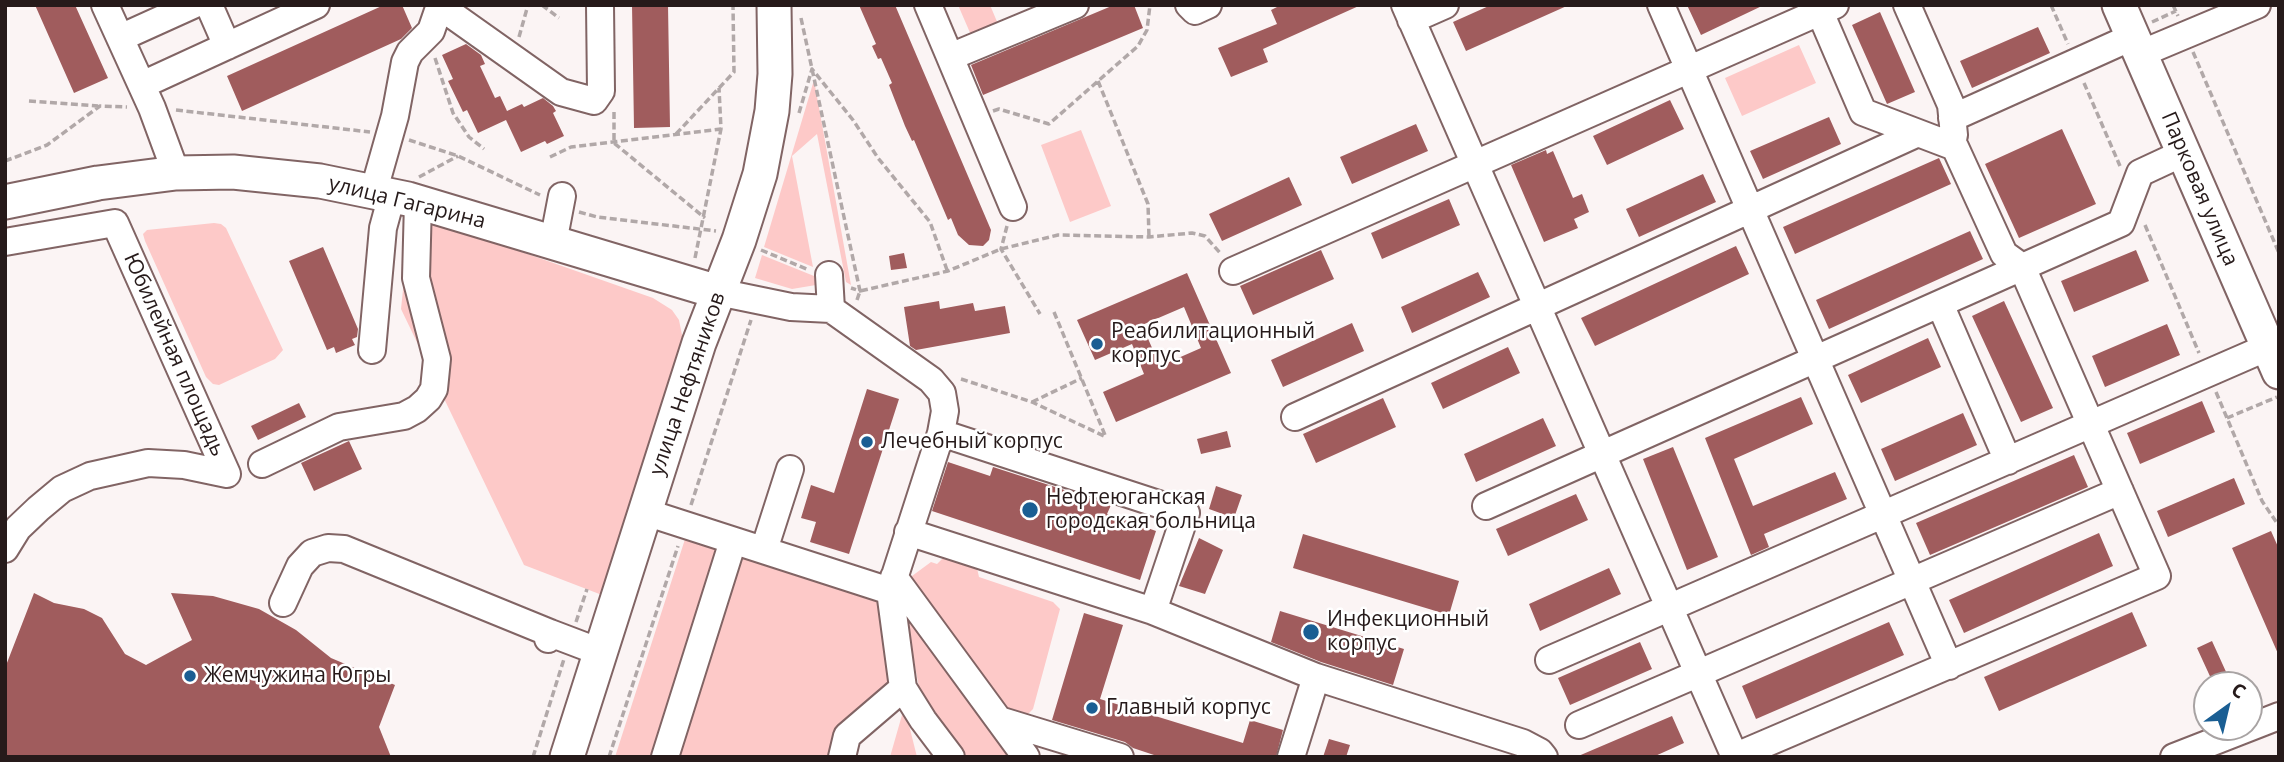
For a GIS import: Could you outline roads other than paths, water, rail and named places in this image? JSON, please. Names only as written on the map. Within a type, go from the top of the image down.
[{"type":"main road","name":"Парковая улица","points":[[2119,5],[2275,361]]},
{"type":"main road","name":"улица Нефтяников","points":[[567,757],[567,641],[645,512],[699,343],[747,218],[767,143],[775,74],[788,12]]},
{"type":"main road","name":"улица Гагарина","points":[[5,202],[98,183],[176,173],[268,174],[399,192],[553,243],[718,292]]},
{"type":"street","points":[[105,5],[147,96],[176,173]]},
{"type":"street","points":[[120,38],[192,5]]},
{"type":"street","points":[[209,5],[227,46]]},
{"type":"street","points":[[147,96],[227,46],[316,5]]},
{"type":"street","points":[[262,464],[340,427],[404,416],[417,409],[434,388],[437,359],[416,278],[390,135],[405,62],[410,52],[429,32],[441,6],[561,92],[594,101],[601,91],[600,5]]},
{"type":"street","points":[[928,5],[1013,207]]},
{"type":"street","points":[[1189,5],[1195,11],[1208,5]]},
{"type":"street","points":[[1445,5],[1408,13],[1735,757],[2157,576],[2022,267],[2004,254],[1955,147],[1951,105],[1907,5]]},
{"type":"street","points":[[1661,5],[1949,666]]},
{"type":"street","points":[[1952,118],[2076,62],[2186,34],[2218,31],[2257,5]]},
{"type":"street","points":[[950,57],[1072,6]]},
{"type":"street","points":[[1233,271],[1689,70],[1824,7],[1863,112],[1955,147]]},
{"type":"street","points":[[1296,417],[1918,133]]},
{"type":"street","points":[[1486,506],[2121,223],[2140,173],[2183,153]]},
{"type":"street","points":[[372,350],[383,228],[399,192]]},
{"type":"street","points":[[553,243],[561,201]]},
{"type":"street","name":"Юбилейная площадь","points":[[5,242],[115,223],[227,474],[184,465],[148,464],[90,476],[62,489],[38,509],[18,528],[5,549]]},
{"type":"street","points":[[830,277],[840,316]]},
{"type":"street","points":[[718,292],[840,316],[932,380],[942,393],[945,411],[941,433],[892,584],[903,688],[951,757]]},
{"type":"street","points":[[1940,304],[2008,461]]},
{"type":"street","points":[[1549,660],[2208,373],[2275,361]]},
{"type":"street","points":[[941,433],[1186,513],[1153,611]]},
{"type":"street","points":[[764,550],[790,470]]},
{"type":"street","points":[[1579,725],[2120,491]]},
{"type":"street","points":[[645,512],[733,541],[892,584],[1026,757]]},
{"type":"street","points":[[908,532],[1153,611],[1316,677],[1522,743],[1544,757]]},
{"type":"street","points":[[665,757],[733,541]]},
{"type":"street","points":[[283,603],[300,566],[312,553],[328,548],[344,549],[567,641]]},
{"type":"street","points":[[1291,757],[1316,677]]},
{"type":"street","points":[[842,757],[847,736],[903,688]]},
{"type":"street","points":[[2175,757],[2279,716]]},
{"type":"street","points":[[999,720],[1068,749],[1120,757]]},
{"type":"place","name":"Реабилитационный корпус","points":[[1097,344]]},
{"type":"place","name":"Лечебный корпус","points":[[867,442]]},
{"type":"place","name":"Нефтеюганская городская больница","points":[[1030,510]]},
{"type":"place","name":"Инфекционный корпус","points":[[1311,632]]},
{"type":"place","name":"Жемчужина Югры","points":[[190,676]]},
{"type":"place","name":"Главный корпус","points":[[1092,708]]}]
